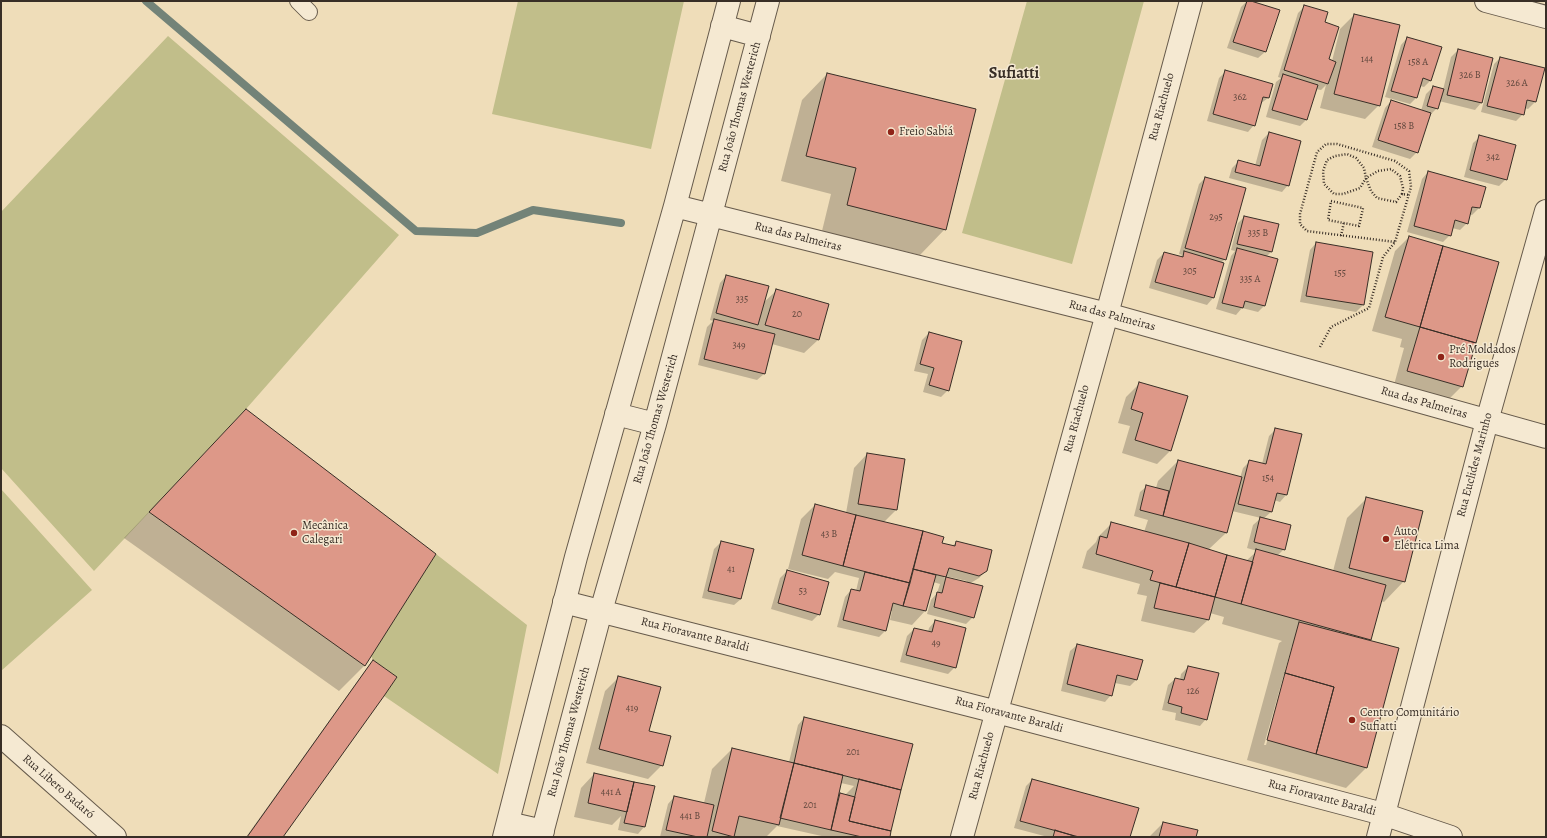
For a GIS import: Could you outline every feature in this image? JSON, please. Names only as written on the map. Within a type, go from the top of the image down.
[{"type":"street","points":[[542,834],[506,830],[564,602],[675,206],[729,1]]},
{"type":"street","name":"Rua João Thomas Westerich","points":[[542,834],[601,611],[655,424],[712,215],[768,1]]},
{"type":"street","name":"Rua Riachuelo","points":[[962,837],[1107,314],[1191,1]]},
{"type":"street","points":[[1486,1],[1546,17]]},
{"type":"street","points":[[722,26],[759,36]]},
{"type":"street","name":"Rua das Palmeiras","points":[[675,206],[1107,314],[1546,437]]},
{"type":"street","name":"Rua Euclides Marinho","points":[[1378,837],[1487,421],[1546,211]]},
{"type":"street","points":[[616,414],[655,424]]},
{"type":"street","name":"Rua Fioravante Baraldi","points":[[564,602],[997,712],[1384,814],[1451,837]]},
{"type":"street","name":"Rua Libero Badaró","points":[[1,736],[115,837]]},
{"type":"path","points":[[1307,370],[1331,327],[1369,308],[1383,257],[1395,242],[1411,187],[1409,171],[1395,161],[1337,144],[1326,144],[1317,152],[1300,214],[1300,224],[1307,231],[1395,242]]},
{"type":"path","points":[[1366,178],[1364,168],[1356,158],[1346,154],[1335,156],[1327,160],[1323,171],[1324,184],[1334,194],[1343,194],[1360,188],[1366,178],[1378,171],[1391,169],[1400,176],[1403,188],[1402,194],[1396,202],[1377,198],[1371,191],[1366,178]]},
{"type":"path","points":[[1402,194],[1409,195]]},
{"type":"path","points":[[1331,201],[1363,208],[1359,226],[1344,222],[1328,220],[1331,201]]},
{"type":"path","points":[[1341,236],[1344,222]]},
{"type":"shaded area","points":[[518,1],[684,1],[651,149],[492,114]]},
{"type":"shaded area","points":[[1027,1],[1144,1],[1072,264],[962,233]]},
{"type":"shaded area","points":[[168,36],[399,235],[246,409],[94,571],[1,468],[1,212]]},
{"type":"shaded area","points":[[1,489],[92,590],[1,671]]},
{"type":"shaded area","points":[[436,554],[527,625],[498,774],[384,696],[397,677],[373,660],[371,656]]},
{"type":"building","points":[[1247,1],[1280,10],[1266,52],[1233,42]]},
{"type":"building","points":[[1304,5],[1328,12],[1325,22],[1339,27],[1329,59],[1336,62],[1328,84],[1284,70]]},
{"type":"building","points":[[1354,14],[1400,25],[1380,106],[1334,94]]},
{"type":"building","points":[[1407,37],[1442,47],[1431,81],[1423,78],[1417,98],[1391,91]]},
{"type":"building","points":[[1458,49],[1493,58],[1482,103],[1447,95]]},
{"type":"building","points":[[1500,57],[1545,68],[1536,102],[1527,100],[1524,115],[1487,106]]},
{"type":"building","points":[[1225,70],[1273,84],[1269,98],[1263,97],[1255,126],[1213,114]]},
{"type":"building","name":"Freio Sabiá","points":[[827,73],[976,109],[946,230],[847,205],[856,168],[806,156]]},
{"type":"building","points":[[1283,74],[1318,85],[1307,120],[1272,110]]},
{"type":"building","points":[[1433,86],[1444,89],[1438,109],[1427,106]]},
{"type":"building","points":[[1391,100],[1431,113],[1418,153],[1378,140]]},
{"type":"building","points":[[1269,132],[1301,141],[1289,186],[1235,172],[1238,160],[1260,166]]},
{"type":"building","points":[[1479,135],[1516,145],[1507,180],[1470,170]]},
{"type":"building","points":[[1428,171],[1486,187],[1480,208],[1472,207],[1468,224],[1455,220],[1451,236],[1414,226]]},
{"type":"building","points":[[1205,177],[1246,188],[1226,260],[1185,248]]},
{"type":"building","points":[[1244,216],[1279,224],[1272,252],[1237,244]]},
{"type":"building","points":[[1409,236],[1443,246],[1420,327],[1385,317]]},
{"type":"building","points":[[1316,242],[1373,252],[1364,305],[1306,296]]},
{"type":"building","points":[[1443,246],[1499,262],[1476,343],[1420,327]]},
{"type":"building","points":[[1237,248],[1278,259],[1265,306],[1245,301],[1243,308],[1222,303]]},
{"type":"building","points":[[1184,251],[1224,263],[1214,298],[1155,282],[1164,252],[1183,257]]},
{"type":"building","points":[[726,275],[769,286],[758,325],[716,313]]},
{"type":"building","points":[[776,289],[829,304],[819,340],[765,325]]},
{"type":"building","points":[[714,319],[775,334],[765,374],[704,359]]},
{"type":"building","name":"Pré Moldados Rodrigues","points":[[1420,327],[1476,343],[1463,387],[1407,371]]},
{"type":"building","points":[[929,332],[962,341],[949,391],[929,385],[934,368],[920,364]]},
{"type":"building","points":[[1139,382],[1188,396],[1171,451],[1135,440],[1143,413],[1131,409]]},
{"type":"building","name":"Mecânica Calegari","points":[[246,409],[436,554],[365,666],[149,512]]},
{"type":"building","points":[[1275,428],[1302,434],[1287,495],[1277,493],[1272,512],[1238,504],[1249,460],[1266,464]]},
{"type":"building","points":[[867,453],[905,459],[897,510],[858,504]]},
{"type":"building","points":[[1178,460],[1242,477],[1227,533],[1163,516]]},
{"type":"building","points":[[1146,485],[1169,491],[1163,516],[1140,510]]},
{"type":"building","name":"Auto Elétrica Lima","points":[[1366,497],[1423,511],[1405,582],[1349,568]]},
{"type":"building","points":[[815,504],[856,515],[843,566],[802,555]]},
{"type":"building","points":[[856,515],[923,531],[910,583],[843,566]]},
{"type":"building","points":[[1260,517],[1291,525],[1285,550],[1254,542]]},
{"type":"building","points":[[1111,522],[1189,543],[1176,587],[1150,580],[1153,571],[1096,554],[1100,536],[1107,538]]},
{"type":"building","points":[[923,531],[944,537],[942,543],[955,546],[956,541],[992,550],[987,571],[979,576],[949,568],[946,577],[913,569]]},
{"type":"building","points":[[721,541],[754,549],[741,599],[708,591]]},
{"type":"building","points":[[1189,543],[1227,555],[1215,597],[1176,587]]},
{"type":"building","points":[[1256,549],[1386,585],[1371,640],[1241,604]]},
{"type":"building","points":[[1227,555],[1253,562],[1241,604],[1215,597]]},
{"type":"building","points":[[913,569],[936,575],[926,611],[903,606]]},
{"type":"building","points":[[787,570],[829,582],[820,615],[778,603]]},
{"type":"building","points":[[865,572],[910,583],[903,606],[893,603],[886,631],[843,620],[851,589],[860,591]]},
{"type":"building","points":[[946,577],[983,586],[974,618],[934,607],[937,592],[942,593]]},
{"type":"building","points":[[1160,583],[1215,597],[1209,620],[1154,608]]},
{"type":"building","points":[[935,620],[966,628],[956,668],[906,655],[914,628],[932,632]]},
{"type":"building","name":"Centro Comunitário Sufiatti","points":[[1299,622],[1399,648],[1367,768],[1316,754],[1334,687],[1285,673]]},
{"type":"building","points":[[1077,644],[1143,660],[1137,680],[1117,675],[1112,696],[1067,684]]},
{"type":"building","points":[[373,660],[397,677],[384,696],[283,837],[247,837]]},
{"type":"building","points":[[1188,666],[1219,673],[1207,720],[1181,713],[1182,707],[1168,703],[1175,678],[1184,680]]},
{"type":"building","points":[[1285,673],[1334,687],[1316,754],[1267,740]]},
{"type":"building","points":[[618,676],[661,687],[649,731],[671,736],[663,766],[599,749]]},
{"type":"building","points":[[804,717],[913,744],[901,790],[794,763]]},
{"type":"building","points":[[732,748],[794,763],[779,825],[739,816],[734,837],[712,831]]},
{"type":"building","points":[[794,763],[843,775],[831,830],[780,818]]},
{"type":"building","points":[[594,773],[634,782],[627,812],[588,803]]},
{"type":"building","points":[[859,779],[901,790],[891,831],[849,821]]},
{"type":"building","points":[[1032,779],[1139,808],[1130,837],[1079,837],[1020,821]]},
{"type":"building","points":[[634,782],[655,786],[645,827],[624,823]]},
{"type":"building","points":[[840,793],[855,797],[849,821],[891,831],[890,837],[862,837],[831,830]]},
{"type":"building","points":[[674,796],[714,805],[707,837],[698,837],[666,830]]},
{"type":"building","points":[[1163,822],[1198,830],[1196,837],[1159,837]]},
{"type":"building","points":[[1055,830],[1074,836],[1074,837],[1053,837]]},
{"type":"waterway","points":[[146,1],[416,231],[477,233],[533,210],[621,223]]},
{"type":"place","name":"Freio Sabiá","points":[[891,132]]},
{"type":"place","name":"Pré Moldados Rodrigues","points":[[1441,357]]},
{"type":"place","name":"Mecânica Calegari","points":[[294,533]]},
{"type":"place","name":"Auto Elétrica Lima","points":[[1386,539]]},
{"type":"place","name":"Centro Comunitário Sufiatti","points":[[1352,720]]},
{"type":"district","name":"Sufiatti","points":[[1014,74]]}]
